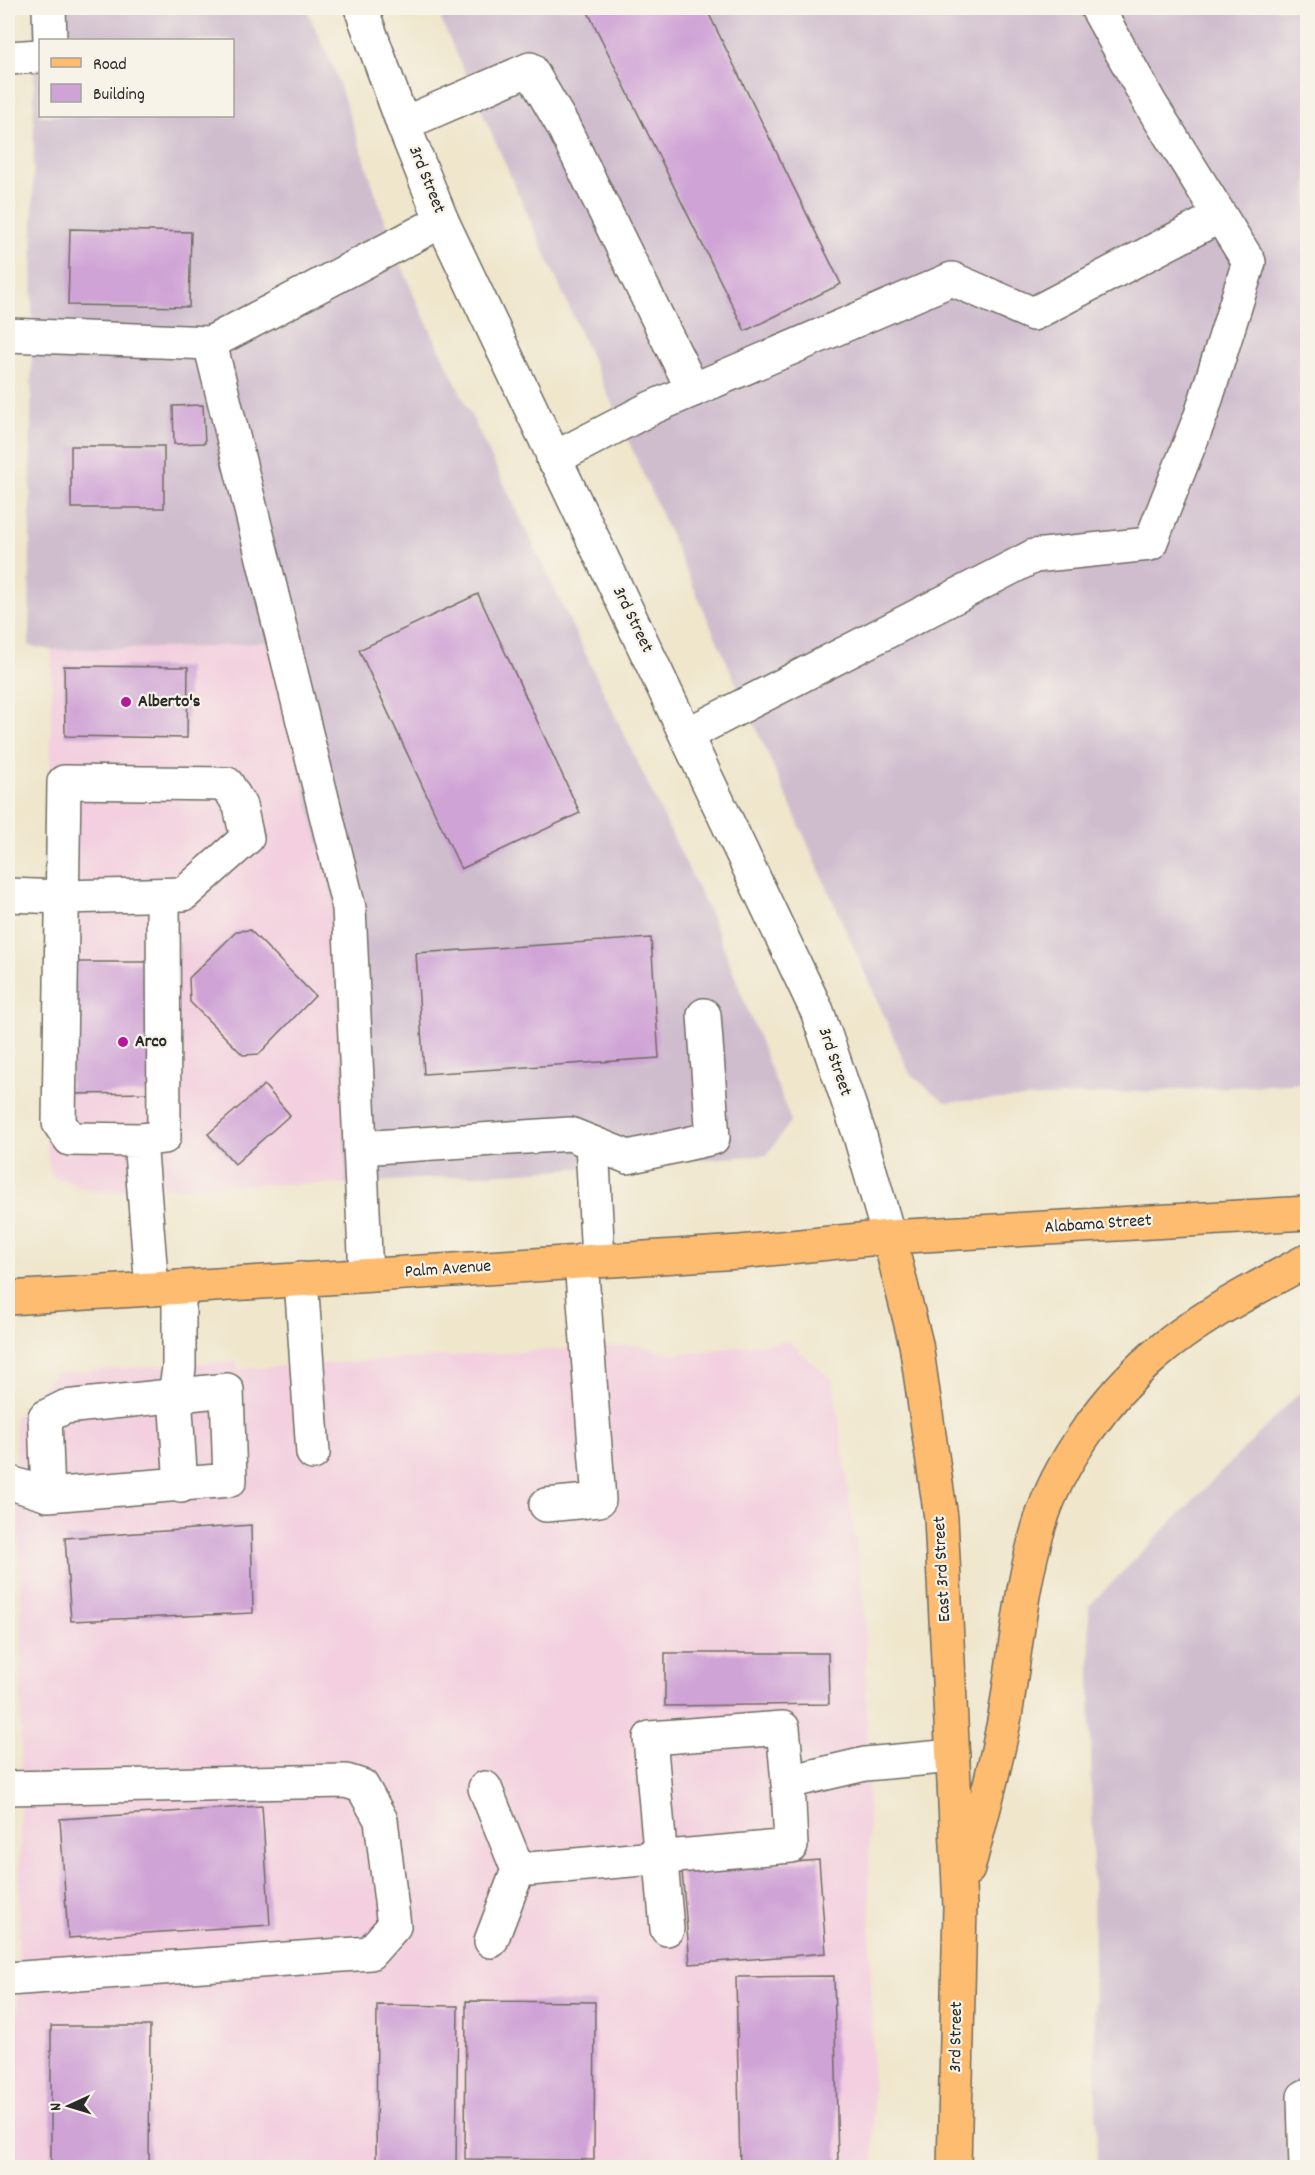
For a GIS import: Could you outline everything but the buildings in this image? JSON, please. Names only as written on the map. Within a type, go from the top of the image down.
[{"type":"main road","name":"Alabama Street","points":[[889,1238],[1308,1214]]},
{"type":"main road","name":"Palm Avenue","points":[[8,1298],[740,1252],[889,1238]]},
{"type":"main road","name":"East 3rd Street","points":[[889,1238],[916,1344],[941,1518],[960,1906]]},
{"type":"main road","points":[[960,1906],[1006,1712],[1020,1608],[1040,1522],[1067,1462],[1114,1396],[1152,1357],[1188,1329],[1308,1260]]},
{"type":"main road","name":"3rd Street","points":[[954,2168],[960,1906]]},
{"type":"street","points":[[49,8],[50,39]]},
{"type":"street","name":"3rd Street","points":[[361,8],[403,124],[442,221],[553,459],[688,734],[817,1011],[860,1136],[889,1238]]},
{"type":"street","points":[[688,734],[1034,556],[1150,544],[1201,415],[1249,262],[1150,103],[1097,8]]},
{"type":"street","points":[[8,58],[39,56]]},
{"type":"street","points":[[403,124],[530,69],[563,126],[693,390]]},
{"type":"street","points":[[553,459],[651,408],[952,279],[1033,314],[1220,216]]},
{"type":"street","points":[[8,335],[210,343],[442,221]]},
{"type":"street","points":[[210,343],[349,908],[366,1275]]},
{"type":"street","points":[[8,895],[62,897],[184,894],[247,838],[240,806],[227,784],[64,782],[62,897],[59,1123],[70,1139],[140,1140],[164,1137],[163,895]]},
{"type":"street","points":[[360,1148],[570,1134],[628,1157],[713,1138],[704,1014]]},
{"type":"street","points":[[140,1140],[179,1368],[175,1395],[181,1486]]},
{"type":"street","points":[[546,1505],[599,1500],[589,1261],[592,1143]]},
{"type":"street","points":[[301,1279],[313,1453]]},
{"type":"street","points":[[8,1482],[48,1495],[181,1486],[230,1480],[227,1390],[65,1407],[45,1417],[48,1495]]},
{"type":"street","points":[[518,1870],[659,1857],[791,1846],[783,1728],[650,1738],[659,1857],[667,1929]]},
{"type":"street","points":[[788,1782],[865,1764],[953,1756]]},
{"type":"street","points":[[8,1788],[346,1781],[362,1786],[381,1820],[394,1926],[370,1953],[8,1979]]},
{"type":"street","points":[[485,1788],[518,1870],[491,1941]]},
{"type":"street","points":[[1306,2168],[1304,2097],[1308,2095]]},
{"type":"shaded area","points":[[35,8],[306,8],[334,69],[386,224],[414,296],[712,918],[791,1121],[767,1155],[346,1184],[334,902],[266,642],[210,647],[52,650],[29,646]]},
{"type":"shaded area","points":[[442,8],[1307,8],[1307,1083],[945,1102],[910,1074],[439,15]]},
{"type":"shaded area","points":[[266,642],[334,902],[346,1184],[236,1184],[94,1191],[51,1176],[46,1144],[52,650],[210,647]]},
{"type":"shaded area","points":[[788,1341],[833,1380],[865,1611],[874,2167],[8,2168],[8,2059],[17,2026],[20,1850],[22,1633],[15,1417],[56,1373],[237,1361],[238,1369],[634,1345],[677,1354]]},
{"type":"shaded area","points":[[1307,1385],[1307,2167],[1097,2167],[1089,1606]]},
{"type":"place","name":"Alberto's","points":[[126,702]]},
{"type":"place","name":"Arco","points":[[123,1042]]}]
